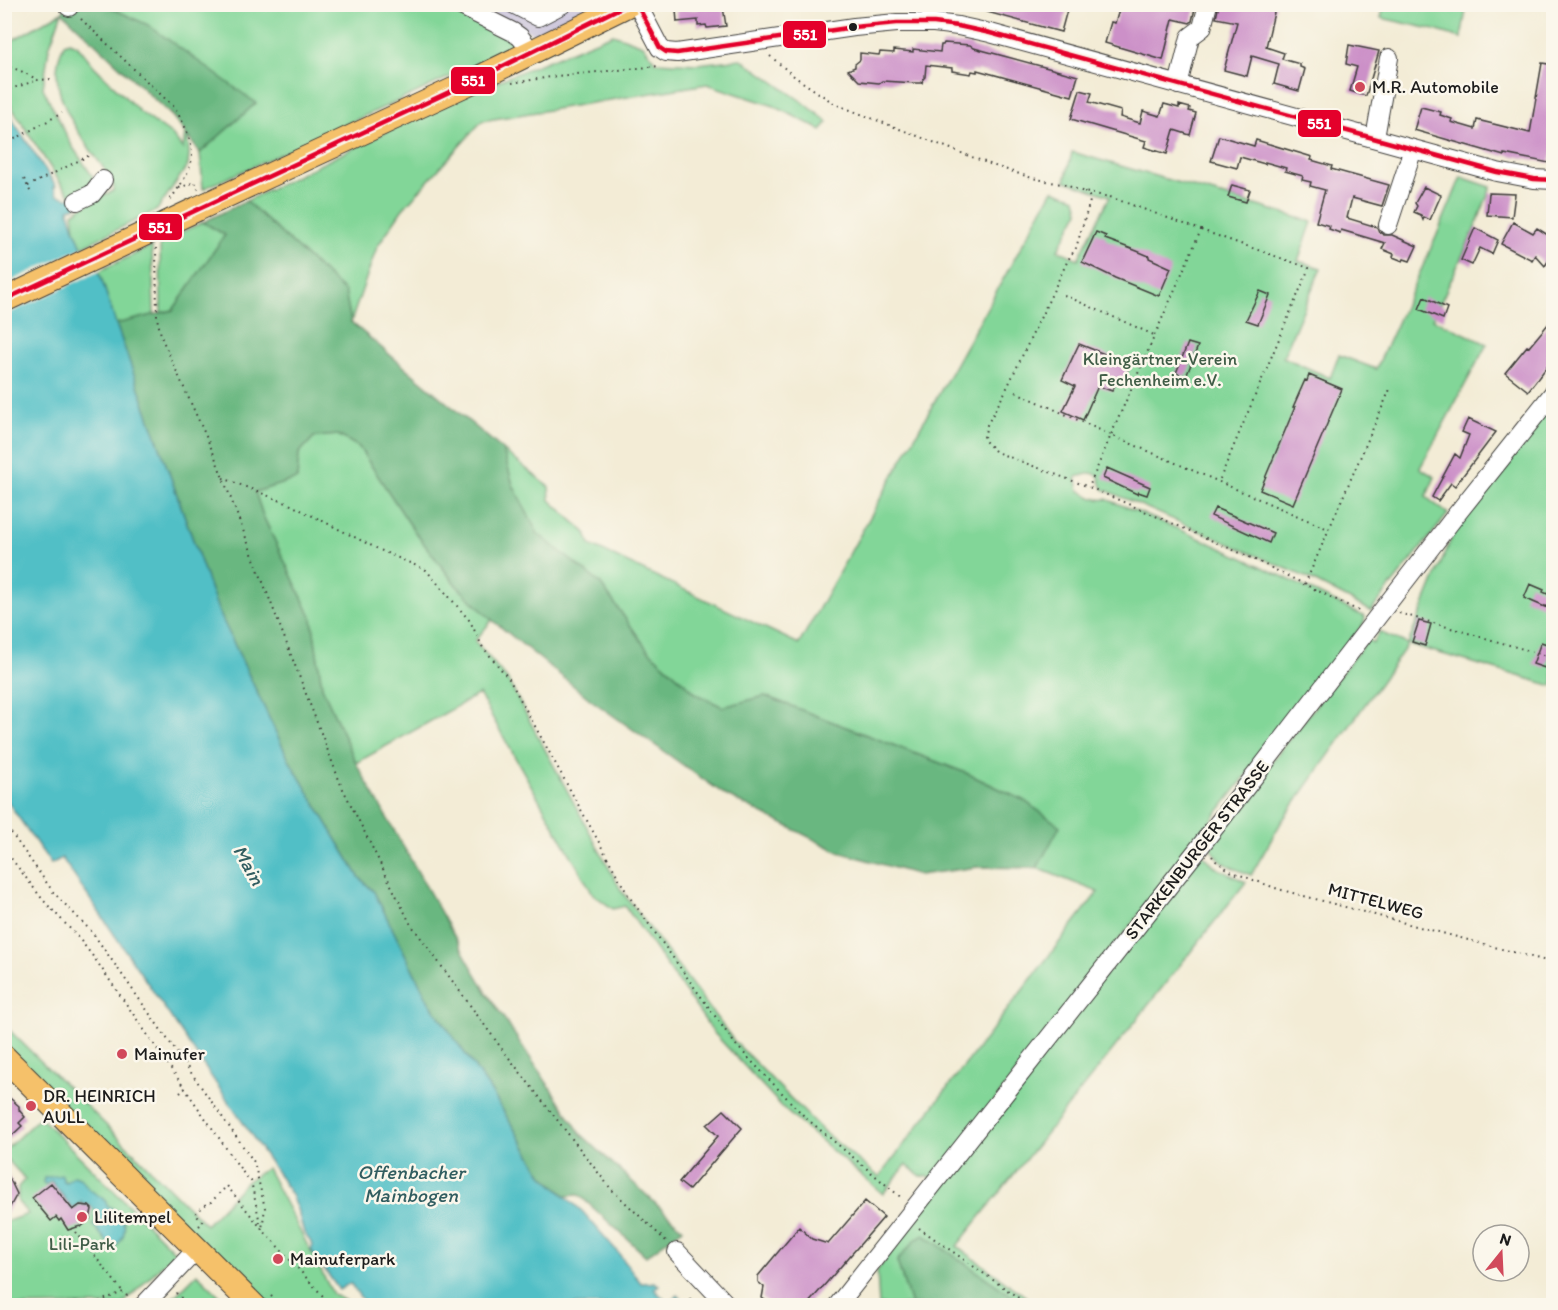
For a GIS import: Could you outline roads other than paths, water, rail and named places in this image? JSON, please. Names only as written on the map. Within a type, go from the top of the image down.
[{"type":"main road","points":[[4,300],[477,79],[629,4]]},
{"type":"main road","points":[[4,1057],[254,1305]]},
{"type":"street","points":[[457,4],[513,32],[532,52]]},
{"type":"street","points":[[513,4],[538,17],[562,4]]},
{"type":"street","points":[[637,4],[660,48],[666,52],[677,53],[897,23],[934,23],[958,26],[1497,172],[1554,180]]},
{"type":"street","points":[[1178,85],[1190,37],[1202,28],[1208,4]]},
{"type":"street","points":[[1375,138],[1389,58]]},
{"type":"street","points":[[1389,225],[1413,149]]},
{"type":"street","points":[[77,201],[92,194],[103,180]]},
{"type":"street","name":"STARKENBURGER STRASSE","points":[[837,1305],[1202,844],[1554,392]]},
{"type":"street","points":[[137,1302],[196,1249]]},
{"type":"street","points":[[677,1252],[728,1305]]},
{"type":"water","points":[[4,107],[56,186],[54,187],[57,195],[76,198],[77,206],[69,209],[74,228],[82,247],[99,271],[218,610],[289,760],[359,877],[374,892],[429,1002],[489,1088],[543,1176],[583,1212],[641,1283],[654,1282],[659,1285],[654,1289],[669,1304],[678,1295],[684,1302],[678,1305],[367,1306],[350,1283],[339,1290],[311,1250],[313,1245],[304,1233],[291,1195],[280,1177],[62,858],[51,864],[5,798]]},
{"type":"water","points":[[62,1175],[66,1182],[74,1176],[80,1178],[89,1189],[120,1215],[124,1232],[113,1249],[93,1225],[96,1221],[96,1211],[89,1204],[84,1205],[81,1202],[73,1209],[51,1181],[45,1185],[43,1182],[44,1178]]},
{"type":"place","name":"M.R. Automobile","points":[[1360,87]]},
{"type":"place","name":"Mainufer","points":[[122,1054]]},
{"type":"place","name":"DR. HEINRICH AULL","points":[[31,1106]]},
{"type":"place","name":"Lilitempel","points":[[82,1217]]},
{"type":"place","name":"Mainuferpark","points":[[278,1259]]},
{"type":"park label","name":"Kleingärtner-Verein Fechenheim e.V.","points":[[1160,370]]},
{"type":"park label","name":"Lili-Park","points":[[82,1244]]},
{"type":"water label","name":"Main","points":[[249,865]]},
{"type":"water label","name":"Offenbacher Mainbogen","points":[[411,1184]]}]
